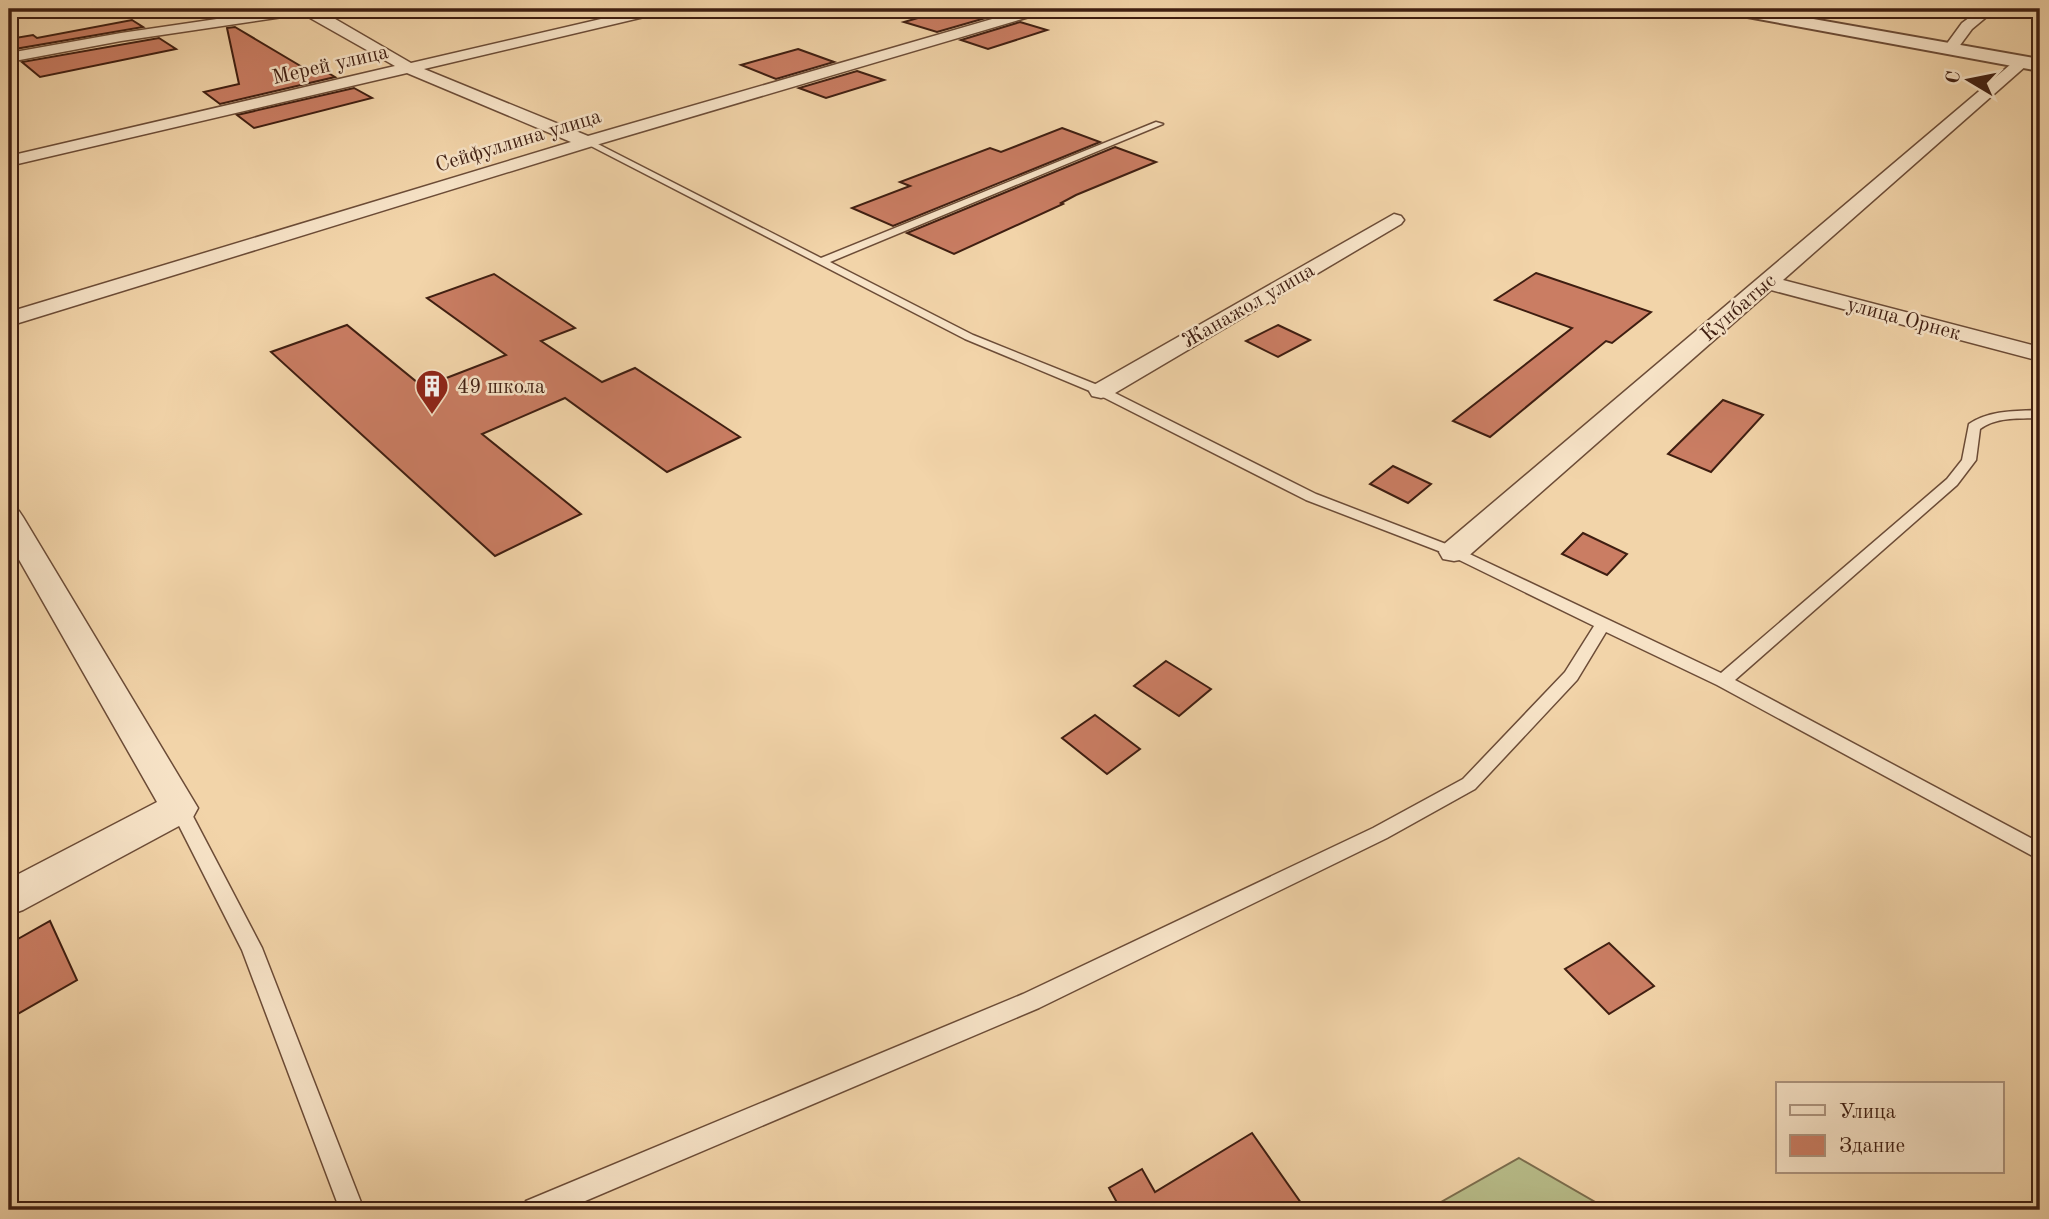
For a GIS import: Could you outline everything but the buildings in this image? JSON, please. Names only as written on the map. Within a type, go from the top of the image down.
[{"type":"street","points":[[9,58],[121,37],[307,9],[409,68],[589,143]]},
{"type":"street","name":"Мерей улица","points":[[9,161],[662,9]]},
{"type":"street","name":"Сейфуллина улица","points":[[9,319],[1041,9]]},
{"type":"street","points":[[1731,9],[2031,64]]},
{"type":"street","points":[[1950,49],[1967,26],[1989,9]]},
{"type":"street","name":"Кунбатыс","points":[[1454,552],[1767,282],[2031,64]]},
{"type":"street","name":"Жанажол улица","points":[[1101,391],[1394,220]]},
{"type":"street","name":"улица Орнек","points":[[1767,282],[2040,354]]},
{"type":"street","points":[[9,898],[179,808],[11,524]]},
{"type":"lane","points":[[822,261],[1159,124]]},
{"type":"lane","points":[[589,143],[969,337],[1101,391],[1311,497],[1454,552],[1723,681],[2040,852]]},
{"type":"lane","points":[[1723,681],[1952,482],[1969,460],[1974,427],[1984,419],[2040,414]]},
{"type":"lane","points":[[535,1210],[1031,1001],[1380,833],[1469,784],[1571,676],[1603,624]]},
{"type":"lane","points":[[179,808],[252,948],[352,1210]]},
{"type":"green space","points":[[1519,1158],[1609,1210],[1427,1210]]},
{"type":"place","name":"49 школа","points":[[432,416]]}]
